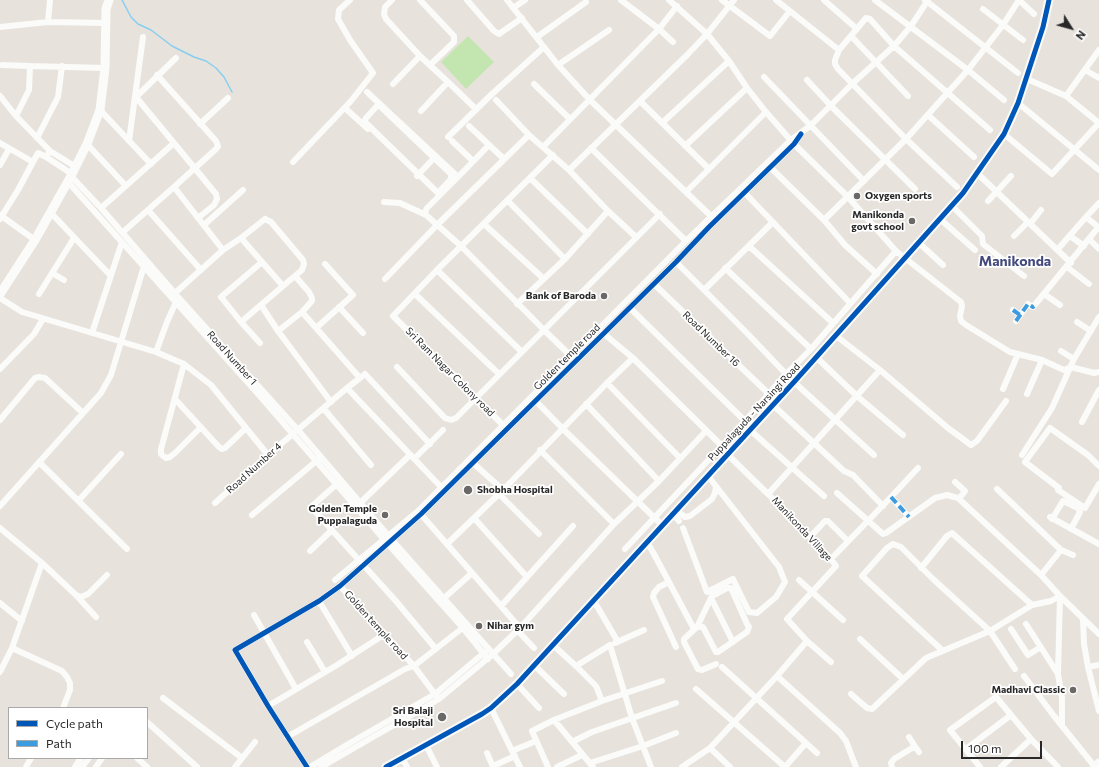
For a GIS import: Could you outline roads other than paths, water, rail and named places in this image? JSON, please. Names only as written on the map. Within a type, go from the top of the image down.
[{"type":"street","points":[[48,22],[50,0]]},
{"type":"street","points":[[109,0],[106,9],[105,68],[100,110],[87,144],[72,175],[35,240],[0,294],[22,312],[156,352],[184,364],[211,385],[268,455]]},
{"type":"street","points":[[293,162],[345,108],[372,73],[338,19],[338,10],[350,0]]},
{"type":"street","points":[[392,0],[385,7],[384,14],[386,19],[420,56],[476,109]]},
{"type":"street","points":[[420,0],[454,36],[455,39],[454,42],[430,64]]},
{"type":"street","points":[[467,0],[494,31],[499,34],[522,18]]},
{"type":"street","points":[[507,0],[558,65],[590,100],[714,219]]},
{"type":"street","points":[[513,8],[526,0]]},
{"type":"street","points":[[621,0],[659,29],[673,42]]},
{"type":"street","points":[[669,0],[707,34],[729,60],[747,88],[792,142],[848,197],[896,251],[962,302],[960,316],[961,321],[1010,352],[1042,360],[1064,370],[1071,367],[1094,373],[1099,372]]},
{"type":"street","points":[[722,0],[770,36],[790,11]]},
{"type":"street","points":[[569,170],[687,55],[707,34],[734,0]]},
{"type":"street","points":[[776,0],[839,50]]},
{"type":"street","points":[[824,0],[857,29]]},
{"type":"street","points":[[876,0],[968,70],[1004,100]]},
{"type":"street","points":[[927,0],[1018,73]]},
{"type":"street","name":"Golden temple road","points":[[437,696],[414,666],[340,586],[364,565],[388,540],[419,513],[475,458],[505,427],[531,396],[630,308],[676,262],[714,219],[853,83],[894,46],[911,26],[927,0]]},
{"type":"street","points":[[824,220],[906,139],[968,70],[987,47],[1019,0],[1034,14]]},
{"type":"street","name":"Puppalaguda - Narsingi Road","points":[[386,767],[462,726],[491,708],[517,684],[647,542],[676,515],[708,476],[725,450],[750,430],[952,206],[1004,134],[1018,104],[1027,79],[1043,27],[1049,0]]},
{"type":"street","points":[[537,37],[586,2]]},
{"type":"street","points":[[543,147],[659,29],[677,6]]},
{"type":"street","points":[[983,9],[1023,40]]},
{"type":"street","points":[[957,187],[906,139],[838,69],[835,60],[839,50],[866,18],[870,19],[894,46],[990,130]]},
{"type":"street","points":[[0,27],[48,22],[106,23]]},
{"type":"street","points":[[558,65],[610,30]]},
{"type":"street","points":[[851,36],[908,96]]},
{"type":"street","points":[[129,140],[143,37]]},
{"type":"street","points":[[473,161],[450,139],[476,109],[544,47]]},
{"type":"street","points":[[1066,96],[1099,50]]},
{"type":"street","points":[[393,84],[420,56]]},
{"type":"street","points":[[136,97],[176,58]]},
{"type":"street","points":[[662,123],[729,60]]},
{"type":"street","points":[[2,66],[105,68]]},
{"type":"street","points":[[16,116],[29,90],[30,66]]},
{"type":"street","points":[[37,138],[58,97],[62,66]]},
{"type":"street","points":[[1085,70],[1099,78]]},
{"type":"street","points":[[123,232],[218,146],[216,141],[157,76]]},
{"type":"street","points":[[764,77],[864,181]]},
{"type":"street","points":[[1004,134],[1052,174],[1099,123],[1066,96],[1027,79]]},
{"type":"street","points":[[807,80],[831,106],[915,189]]},
{"type":"street","points":[[421,111],[448,82]]},
{"type":"street","points":[[534,84],[570,119]]},
{"type":"street","points":[[685,146],[747,88]]},
{"type":"street","points":[[367,92],[458,177]]},
{"type":"street","points":[[0,96],[16,116],[72,175]]},
{"type":"street","points":[[136,97],[216,194],[217,199],[214,205],[198,218]]},
{"type":"street","points":[[200,124],[228,98]]},
{"type":"street","points":[[496,100],[530,135],[569,170],[608,211],[636,237]]},
{"type":"street","points":[[640,101],[710,169]]},
{"type":"street","points":[[1018,104],[1099,170]]},
{"type":"street","points":[[398,156],[365,122],[366,118],[377,106],[380,106],[452,176],[427,208],[425,212],[426,216]]},
{"type":"street","points":[[345,108],[438,194]]},
{"type":"street","points":[[100,110],[151,164]]},
{"type":"street","points":[[686,192],[766,112]]},
{"type":"street","points":[[928,115],[974,157]]},
{"type":"street","points":[[469,126],[504,159]]},
{"type":"street","points":[[385,279],[437,225],[530,135]]},
{"type":"street","name":"Golden temple road","points":[[505,427],[536,401],[574,358],[686,240],[745,193],[792,142]]},
{"type":"street","points":[[101,208],[174,143]]},
{"type":"street","points":[[0,144],[33,162]]},
{"type":"street","points":[[87,144],[126,186]]},
{"type":"street","points":[[438,194],[458,177],[489,145]]},
{"type":"street","points":[[591,148],[686,240]]},
{"type":"street","points":[[0,165],[10,149]]},
{"type":"street","points":[[46,158],[50,152]]},
{"type":"street","points":[[35,240],[0,217],[18,190],[38,153],[72,175]]},
{"type":"street","points":[[500,374],[414,294],[553,155]]},
{"type":"street","points":[[418,175],[434,158]]},
{"type":"street","points":[[770,167],[824,220],[846,245],[877,274]]},
{"type":"street","points":[[977,173],[1058,249],[1069,265],[1088,284]]},
{"type":"street","name":"Road Number 1","points":[[72,175],[262,391],[295,432]]},
{"type":"street","name":"Road Number 1","points":[[72,175],[122,242],[295,432],[388,540]]},
{"type":"street","points":[[988,201],[1011,176]]},
{"type":"street","points":[[530,178],[588,234]]},
{"type":"street","points":[[174,187],[223,250]]},
{"type":"street","points":[[204,225],[243,190]]},
{"type":"street","points":[[745,193],[850,303]]},
{"type":"street","points":[[508,201],[565,258]]},
{"type":"street","points":[[384,202],[400,204],[426,216],[437,225],[461,246],[544,330],[574,358]]},
{"type":"street","points":[[1058,249],[1099,203]]},
{"type":"street","points":[[952,206],[982,236],[983,244],[1024,276]]},
{"type":"street","points":[[148,210],[201,270]]},
{"type":"street","points":[[1014,236],[1041,210]]},
{"type":"street","points":[[518,304],[565,258],[608,211]]},
{"type":"street","points":[[51,213],[110,275]]},
{"type":"street","points":[[397,366],[448,420],[456,418],[660,214]]},
{"type":"street","points":[[1016,321],[1028,304],[1034,307],[1097,229],[1097,226],[1086,217]]},
{"type":"street","points":[[940,218],[975,250]]},
{"type":"street","points":[[175,293],[223,250],[242,238],[265,219],[270,222],[303,260],[304,264],[302,270],[241,322]]},
{"type":"street","points":[[704,290],[773,222]]},
{"type":"street","points":[[484,224],[544,279]]},
{"type":"street","points":[[1070,236],[1084,246]]},
{"type":"street","points":[[39,294],[74,238]]},
{"type":"street","points":[[242,238],[283,286]]},
{"type":"street","points":[[1088,239],[1099,249]]},
{"type":"street","points":[[92,333],[122,242]]},
{"type":"street","points":[[919,243],[943,265]]},
{"type":"street","points":[[748,246],[833,324]]},
{"type":"street","points":[[625,549],[725,450],[746,421],[786,374],[811,349],[896,251]]},
{"type":"street","points":[[260,343],[221,297],[262,262]]},
{"type":"street","points":[[676,262],[786,374]]},
{"type":"street","points":[[316,328],[353,294],[325,264]]},
{"type":"street","points":[[0,506],[101,393],[111,375],[144,266]]},
{"type":"street","points":[[725,268],[811,349]]},
{"type":"street","points":[[437,270],[522,352]]},
{"type":"street","points":[[52,273],[64,280]]},
{"type":"street","points":[[278,331],[302,312],[312,301],[309,292],[295,276]]},
{"type":"street","name":"Road Number 16","points":[[654,284],[769,394]]},
{"type":"street","name":"Sri Ram Nagar Colony road","points":[[414,294],[393,316],[505,427]]},
{"type":"street","points":[[1044,294],[1060,305]]},
{"type":"street","points":[[156,352],[176,302]]},
{"type":"street","points":[[261,305],[278,331],[331,402]]},
{"type":"street","points":[[339,307],[363,333]]},
{"type":"street","points":[[630,308],[746,421]]},
{"type":"street","points":[[1013,310],[1020,315]]},
{"type":"street","points":[[302,312],[360,378],[365,374],[430,444]]},
{"type":"street","points":[[1022,455],[1052,408],[1074,359],[1099,317]]},
{"type":"street","points":[[0,369],[34,334],[43,318]]},
{"type":"street","points":[[1077,322],[1091,331]]},
{"type":"street","name":"Manikonda Village","points":[[603,333],[633,358],[725,450],[835,564],[836,568],[787,619],[807,641]]},
{"type":"street","points":[[835,335],[971,445],[977,441],[1006,401]]},
{"type":"street","points":[[1060,351],[1074,359]]},
{"type":"street","points":[[1003,389],[1018,354]]},
{"type":"street","points":[[816,357],[903,435]]},
{"type":"street","points":[[447,544],[501,492],[540,450],[633,358]]},
{"type":"street","points":[[1027,394],[1042,360]]},
{"type":"street","points":[[184,364],[161,449],[161,454],[166,458],[170,457],[200,427]]},
{"type":"street","points":[[768,494],[880,370]]},
{"type":"street","points":[[0,420],[35,378],[39,377],[45,378],[83,413]]},
{"type":"street","name":"Road Number 4","points":[[215,503],[268,455],[360,378]]},
{"type":"street","points":[[794,382],[874,455]]},
{"type":"street","points":[[607,383],[680,458]]},
{"type":"street","points":[[347,388],[441,487]]},
{"type":"street","points":[[1082,422],[1099,390]]},
{"type":"street","points":[[531,396],[663,526]]},
{"type":"street","points":[[175,399],[219,447],[224,449],[246,428]]},
{"type":"street","points":[[586,404],[660,481]]},
{"type":"street","points":[[773,405],[844,471],[853,475],[883,506]]},
{"type":"street","points":[[324,409],[372,465]]},
{"type":"street","points":[[1099,466],[1088,455],[1050,428],[1025,462],[1059,488],[1058,490],[1085,508],[1099,484]]},
{"type":"street","points":[[360,503],[412,457],[430,444],[444,430]]},
{"type":"street","points":[[750,430],[824,496]]},
{"type":"street","points":[[321,767],[437,696],[488,659],[519,629],[614,524],[660,481],[706,431]]},
{"type":"street","points":[[540,450],[614,524]]},
{"type":"street","points":[[79,500],[121,454]]},
{"type":"street","points":[[475,458],[501,492],[539,534]]},
{"type":"street","name":"Golden temple road","points":[[419,513],[441,487],[475,458]]},
{"type":"street","points":[[252,515],[319,459]]},
{"type":"street","points":[[39,462],[127,549]]},
{"type":"street","points":[[831,559],[918,468]]},
{"type":"street","points":[[683,528],[707,592],[733,579],[749,612],[757,613],[776,597],[785,582],[779,566],[708,476]]},
{"type":"street","points":[[338,482],[311,507],[396,600],[436,649]]},
{"type":"street","name":"Road Number 1","points":[[338,482],[360,503],[388,540]]},
{"type":"street","points":[[955,482],[965,491],[959,499]]},
{"type":"street","points":[[676,515],[686,517],[690,516],[712,499],[716,487]]},
{"type":"street","points":[[997,489],[1061,550],[1073,556]]},
{"type":"street","points":[[837,493],[883,534],[935,498],[947,495],[959,499],[1041,575],[1099,634]]},
{"type":"street","points":[[891,497],[909,517]]},
{"type":"street","points":[[1071,529],[1080,512],[1078,508],[1063,501],[1051,518],[1071,529],[1099,544]]},
{"type":"street","points":[[419,513],[501,606],[534,648]]},
{"type":"street","points":[[474,518],[527,577]]},
{"type":"street","points":[[810,537],[825,521],[828,521],[848,541]]},
{"type":"street","points":[[501,606],[573,526]]},
{"type":"street","points":[[0,528],[42,563],[76,595],[96,617]]},
{"type":"street","points":[[310,551],[332,530]]},
{"type":"street","points":[[921,568],[947,536],[952,533],[1032,605]]},
{"type":"street","points":[[388,540],[441,600],[465,626],[489,648],[511,674]]},
{"type":"street","name":"Golden temple road","points":[[335,580],[359,560],[388,540]]},
{"type":"street","points":[[647,542],[696,628]]},
{"type":"street","points":[[943,651],[862,576],[887,548],[893,544],[901,547],[921,568],[990,630],[1016,669]]},
{"type":"street","points":[[1041,575],[1061,550]]},
{"type":"street","points":[[0,672],[2,661],[12,648],[42,563]]},
{"type":"street","points":[[441,600],[472,573]]},
{"type":"street","points":[[76,595],[81,596],[88,594],[107,575]]},
{"type":"street","points":[[799,580],[843,620]]},
{"type":"street","points":[[669,582],[659,587],[654,593],[653,597],[676,647]]},
{"type":"street","points":[[307,767],[268,706],[236,650],[319,601],[340,586]]},
{"type":"street","points":[[696,628],[703,627],[716,652],[747,632],[748,627],[731,588],[729,587],[711,598],[696,628],[686,637],[684,642],[697,668],[702,670],[716,664]]},
{"type":"street","points":[[851,694],[867,708],[872,709],[926,658],[990,630],[1032,605],[1051,601],[1060,596]]},
{"type":"street","points":[[1060,596],[1058,674],[1062,698],[1062,726]]},
{"type":"street","points":[[711,598],[733,642]]},
{"type":"street","points":[[319,601],[352,656]]},
{"type":"street","points":[[594,601],[618,642]]},
{"type":"street","points":[[0,603],[22,621]]},
{"type":"street","points":[[254,615],[296,688]]},
{"type":"street","points":[[1083,619],[1084,644],[1099,711]]},
{"type":"street","points":[[1026,624],[1058,674]]},
{"type":"street","points":[[287,737],[404,669],[414,666],[465,626]]},
{"type":"street","points":[[465,626],[488,659]]},
{"type":"street","points":[[1011,629],[1028,655],[1040,647]]},
{"type":"street","points":[[576,666],[610,646],[644,630]]},
{"type":"street","points":[[268,706],[352,656],[385,634]]},
{"type":"street","points":[[860,639],[903,679]]},
{"type":"street","points":[[682,767],[710,748],[807,641],[831,662]]},
{"type":"street","points":[[307,642],[325,672]]},
{"type":"street","points":[[553,645],[596,686],[602,701]]},
{"type":"street","points":[[610,646],[632,718],[650,767]]},
{"type":"street","points":[[12,648],[62,671],[70,683],[70,690],[63,707]]},
{"type":"street","points":[[310,767],[350,743],[437,696],[489,648]]},
{"type":"street","points":[[1088,667],[1099,665]]},
{"type":"street","points":[[535,666],[564,694]]},
{"type":"street","points":[[722,667],[817,753]]},
{"type":"street","points":[[776,676],[840,733],[846,741],[856,767]]},
{"type":"street","points":[[1024,676],[1095,767],[1099,763]]},
{"type":"street","points":[[548,767],[532,731],[554,720],[602,701],[662,681]]},
{"type":"street","points":[[517,684],[539,708]]},
{"type":"street","points":[[696,689],[734,722],[778,765],[785,767],[806,743]]},
{"type":"street","points":[[980,767],[950,730],[996,697],[1055,766]]},
{"type":"street","points":[[163,698],[242,758]]},
{"type":"street","points":[[572,742],[592,732],[676,703]]},
{"type":"street","points":[[491,708],[520,767]]},
{"type":"street","points":[[966,749],[1011,714]]},
{"type":"street","points":[[554,720],[591,765],[676,733]]},
{"type":"street","points":[[148,723],[197,767]]},
{"type":"street","points":[[892,767],[891,763],[894,759],[912,748],[917,750],[909,736]]},
{"type":"street","points":[[1000,767],[1031,739]]},
{"type":"street","points":[[487,753],[493,767],[513,753],[536,741]]},
{"type":"street","points":[[235,767],[255,742]]},
{"type":"street","points":[[426,745],[437,767]]},
{"type":"street","points":[[710,748],[730,767]]},
{"type":"street","points":[[557,767],[582,755]]},
{"type":"street","points":[[402,758],[407,767]]},
{"type":"street","points":[[82,767],[88,759]]},
{"type":"street","points":[[138,759],[147,767]]},
{"type":"waterway","points":[[122,0],[131,17],[138,24],[151,30],[172,46],[206,61],[216,68],[224,77],[232,92]]},
{"type":"place","name":"Oxygen sports","points":[[857,196]]},
{"type":"place","name":"Manikonda govt school","points":[[912,221]]},
{"type":"place","name":"Bank of Baroda","points":[[604,296]]},
{"type":"place","name":"Shobha Hospital","points":[[468,490]]},
{"type":"place","name":"Golden Temple Puppalaguda","points":[[385,515]]},
{"type":"place","name":"Nihar gym","points":[[479,626]]},
{"type":"place","name":"Madhavi Classic","points":[[1073,690]]},
{"type":"place","name":"Sri Balaji Hospital","points":[[442,717]]},
{"type":"district","name":"Manikonda","points":[[1015,261]]}]
